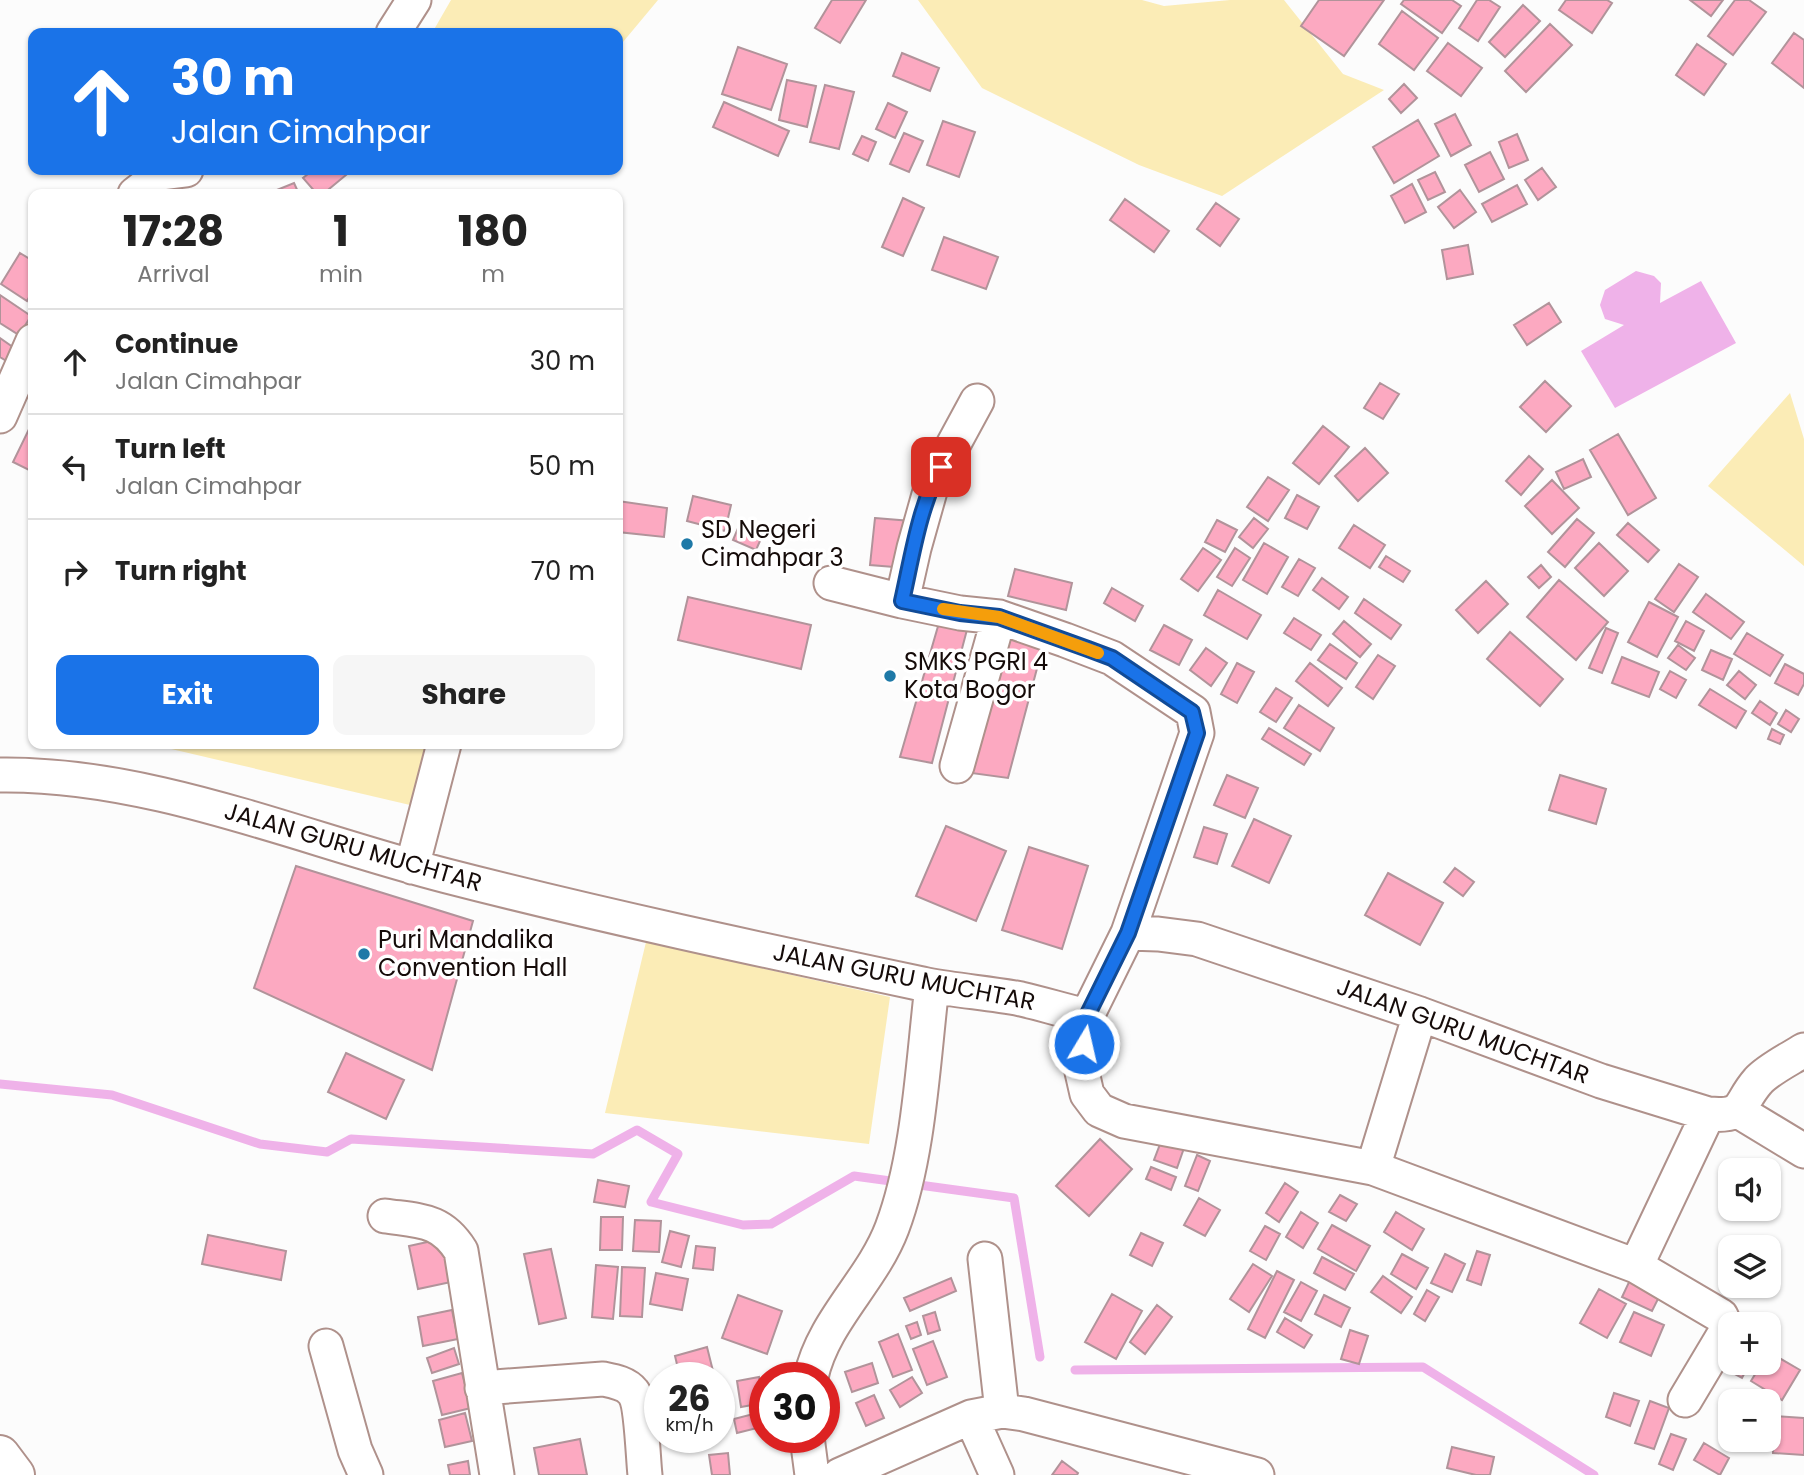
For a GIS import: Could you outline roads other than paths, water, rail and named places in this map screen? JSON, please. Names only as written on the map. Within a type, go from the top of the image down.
[{"type":"highway","points":[[0,1455],[15,1475]]},
{"type":"street","points":[[396,28],[414,0]]},
{"type":"street","points":[[147,189],[171,179]]},
{"type":"street","points":[[0,416],[28,352]]},
{"type":"street","points":[[902,601],[932,484],[977,401]]},
{"type":"street","points":[[831,583],[960,613],[999,617],[1112,658],[1192,712],[1197,733],[1128,933],[1087,1016],[1083,1072],[1087,1094],[1099,1110],[1124,1121],[1373,1168],[1636,1266],[1721,1317],[1726,1325],[1725,1333],[1685,1400]]},
{"type":"street","points":[[957,766],[999,617]]},
{"type":"street","points":[[412,867],[443,749]]},
{"type":"street","name":"JALAN GURU MUCHTAR","points":[[0,775],[81,781],[155,794],[226,811],[412,867],[635,921],[932,986],[1021,999],[1087,1016]]},
{"type":"street","name":"JALAN GURU MUCHTAR","points":[[1128,933],[1197,939],[1420,1014],[1601,1081],[1723,1113],[1804,1151]]},
{"type":"street","points":[[814,1362],[825,1338],[846,1308],[892,1228],[911,1159],[932,986]]},
{"type":"street","points":[[1373,1168],[1420,1014]]},
{"type":"street","points":[[1636,1266],[1723,1113],[1759,1080],[1804,1050]]},
{"type":"street","points":[[385,1216],[436,1226],[451,1235],[461,1251],[496,1475]]},
{"type":"street","points":[[985,1259],[986,1414],[997,1475]]},
{"type":"street","points":[[326,1346],[355,1450],[366,1475]]},
{"type":"street","points":[[482,1388],[603,1379],[621,1383],[634,1392],[638,1407],[645,1475]]},
{"type":"street","points":[[840,1475],[986,1414],[1024,1414],[1257,1475]]},
{"type":"street","points":[[809,1453],[812,1475]]},
{"type":"waterway","points":[[0,1084],[112,1095],[260,1144],[327,1152],[351,1139],[593,1154],[637,1130],[678,1154],[651,1202],[743,1225],[771,1224],[854,1176],[898,1182]]},
{"type":"waterway","points":[[912,1184],[1014,1198],[1040,1357]]},
{"type":"waterway","points":[[1075,1370],[1423,1367],[1594,1475]]},
{"type":"place","name":"SD Negeri Cimahpar 3","points":[[687,544]]},
{"type":"place","name":"SMKS PGRI 4 Kota Bogor","points":[[890,676]]},
{"type":"place","name":"Puri Mandalika Convention Hall","points":[[364,954]]}]
